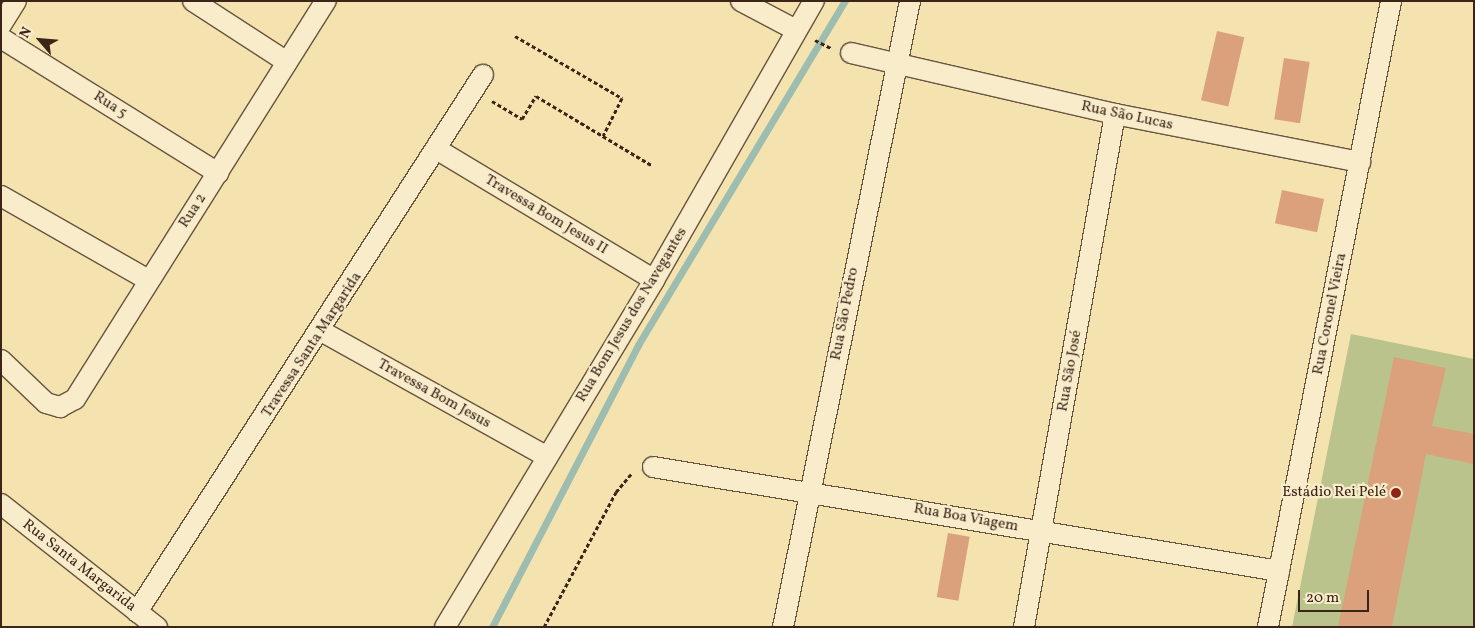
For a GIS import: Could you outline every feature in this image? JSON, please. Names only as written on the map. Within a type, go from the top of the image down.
[{"type":"street","points":[[1,25],[16,1]]},
{"type":"street","points":[[193,1],[288,62]]},
{"type":"street","name":"Rua 2","points":[[1,360],[51,405],[60,407],[76,399],[148,280],[326,1]]},
{"type":"street","points":[[741,1],[804,34]]},
{"type":"street","name":"Rua Bom Jesus dos Navegantes","points":[[444,627],[804,34],[814,1]]},
{"type":"street","name":"Rua São Pedro","points":[[783,627],[895,61],[910,1]]},
{"type":"street","name":"Rua Coronel Vieira","points":[[1268,627],[1391,1]]},
{"type":"street","name":"Rua 5","points":[[1,38],[218,173]]},
{"type":"street","name":"Rua São Lucas","points":[[844,52],[895,61],[1115,114],[1360,162]]},
{"type":"street","name":"Travessa Santa Margarida","points":[[137,612],[438,150],[478,83]]},
{"type":"street","name":"Rua São José","points":[[1024,627],[1115,114]]},
{"type":"street","name":"Travessa Bom Jesus II","points":[[438,150],[654,280]]},
{"type":"street","points":[[1,196],[148,280]]},
{"type":"street","name":"Travessa Bom Jesus","points":[[321,331],[547,457]]},
{"type":"street","name":"Rua Boa Viagem","points":[[653,467],[809,491],[1279,571]]},
{"type":"street","name":"Rua Santa Margarida","points":[[1,504],[157,627]]},
{"type":"path","points":[[804,34],[844,52]]},
{"type":"path","points":[[515,36],[622,98],[603,136]]},
{"type":"path","points":[[478,83],[522,119],[536,96],[653,166]]},
{"type":"path","points":[[544,627],[616,492],[633,472],[653,467]]},
{"type":"green space","name":"Estádio Rei Pelé","points":[[1351,334],[1474,359],[1474,627],[1292,627]]},
{"type":"building","points":[[1217,31],[1244,37],[1228,106],[1201,100]]},
{"type":"building","points":[[1284,58],[1310,62],[1300,123],[1274,119]]},
{"type":"building","points":[[1282,190],[1324,199],[1317,232],[1275,223]]},
{"type":"building","points":[[1394,357],[1446,368],[1432,426],[1474,434],[1474,464],[1426,454],[1392,627],[1338,627]]},
{"type":"building","points":[[948,533],[970,537],[958,601],[937,597]]},
{"type":"waterway","points":[[492,627],[638,345],[845,1]]},
{"type":"place","name":"Estádio Rei Pelé","points":[[1396,493]]}]
